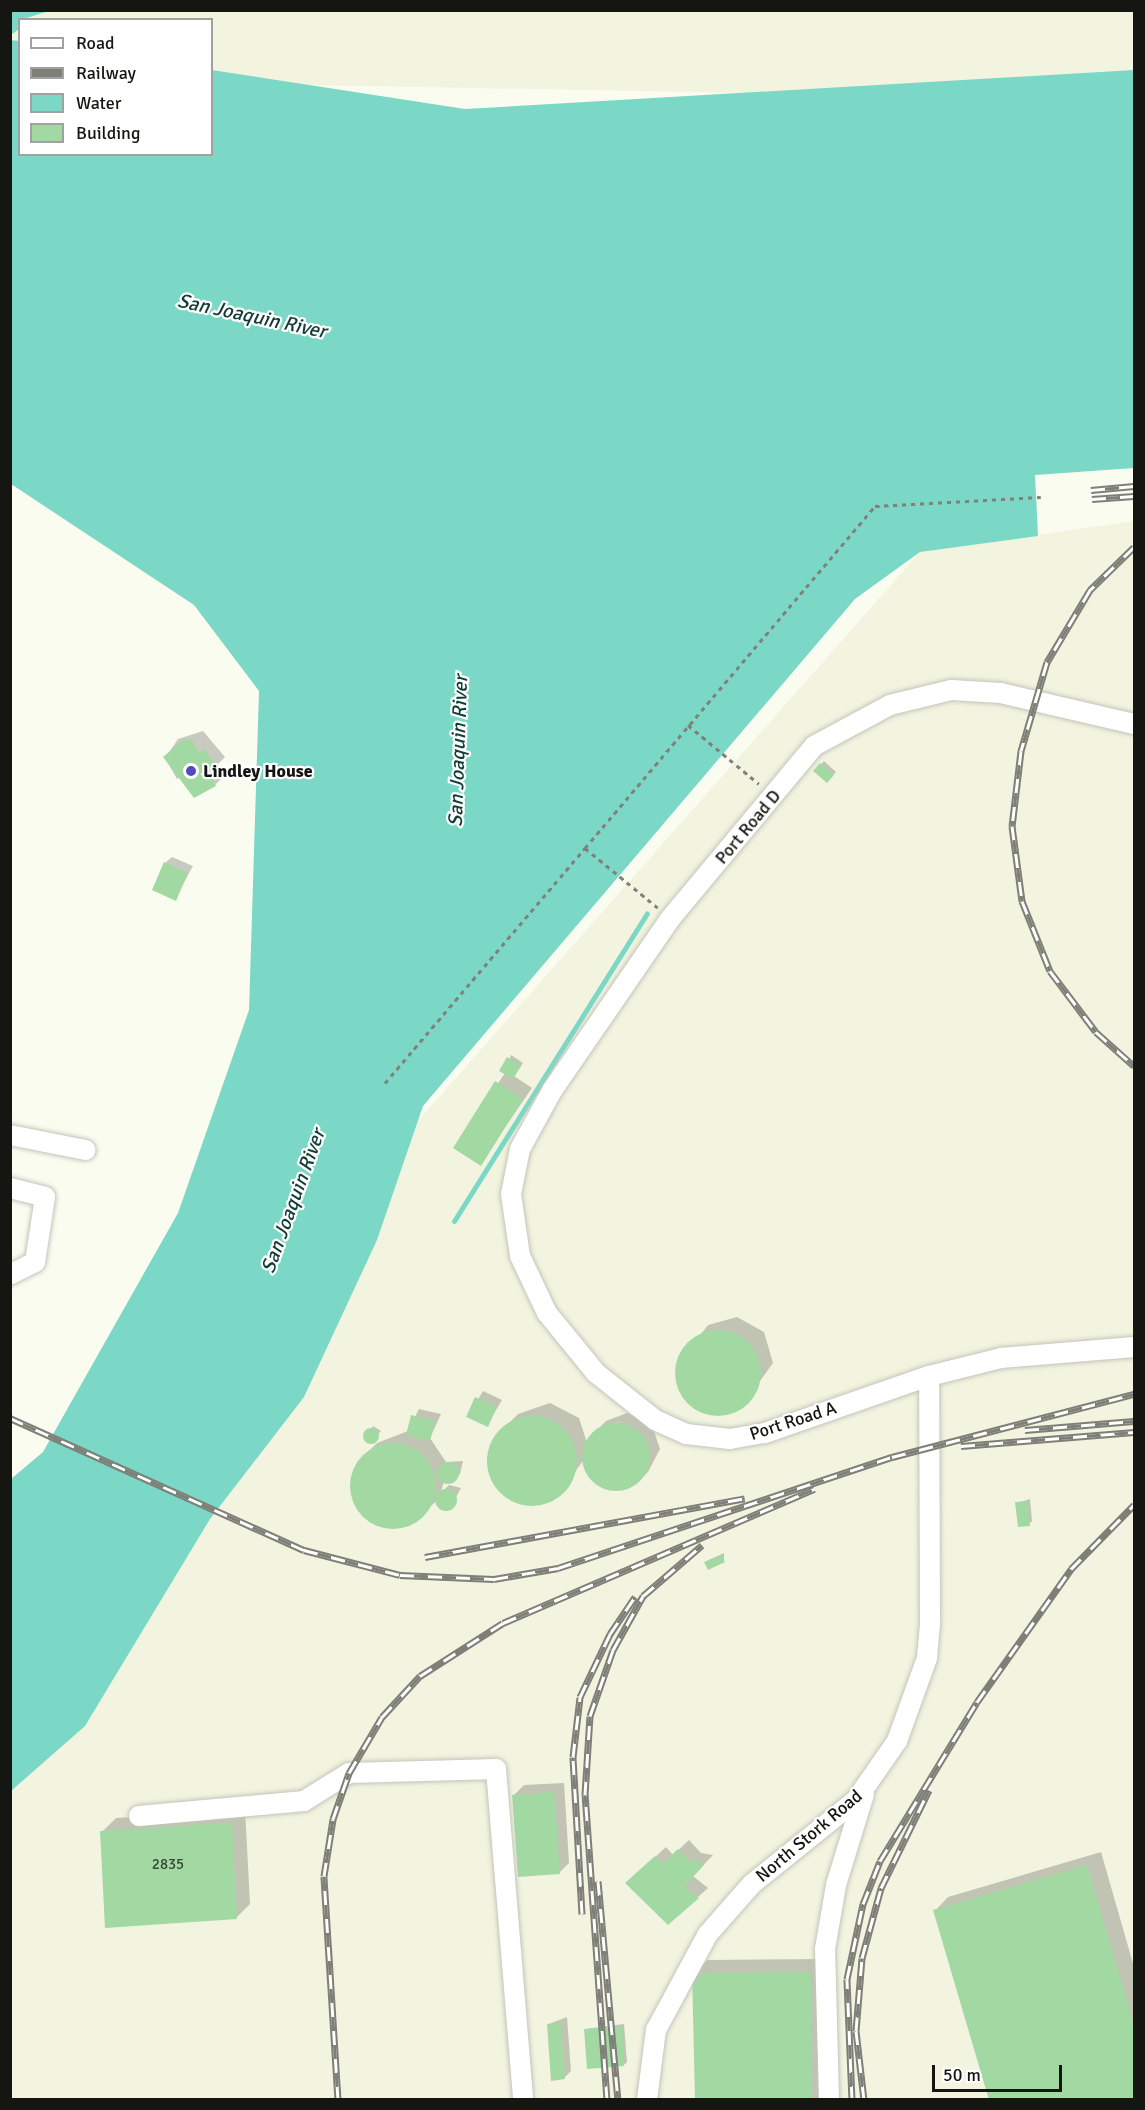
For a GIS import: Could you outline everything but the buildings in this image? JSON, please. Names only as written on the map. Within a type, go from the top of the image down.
[{"type":"street","name":"Port Road D","points":[[511,1194],[520,1149],[552,1089],[670,919],[774,797],[814,746],[890,705],[930,693],[986,691],[1134,724]]},
{"type":"street","points":[[10,1135],[86,1150]]},
{"type":"street","points":[[10,1188],[45,1197],[34,1262],[10,1275]]},
{"type":"street","name":"Port Road A","points":[[511,1194],[520,1257],[547,1313],[596,1373],[671,1428],[714,1439],[747,1437],[930,1376],[1001,1358],[1134,1347]]},
{"type":"street","name":"North Stork Road","points":[[646,2100],[656,2030],[708,1934],[752,1884],[866,1789],[897,1741],[927,1658],[933,1510],[930,1376]]},
{"type":"street","points":[[139,1816],[304,1802],[349,1773],[496,1769],[523,2100]]},
{"type":"street","points":[[829,2100],[825,1949],[836,1885],[866,1789]]},
{"type":"path","points":[[385,1083],[875,506],[1041,497]]},
{"type":"path","points":[[688,725],[774,797]]},
{"type":"path","points":[[585,848],[670,919]]},
{"type":"shaded area","points":[[10,11],[1134,11],[1134,100],[310,85],[213,70],[213,18],[18,18],[18,41],[11,40]]},
{"type":"shaded area","points":[[1134,521],[1134,2099],[11,2100],[11,1779],[244,1389],[417,1122],[920,552]]},
{"type":"water","points":[[11,10],[49,10],[26,18],[18,18],[18,30],[11,35]]},
{"type":"water","name":"San Joaquin River","points":[[10,40],[18,41],[18,156],[213,156],[213,70],[465,109],[1134,70],[1134,468],[1035,475],[1038,536],[920,552],[855,599],[423,1106],[377,1240],[304,1397],[210,1519],[85,1726],[11,1791],[11,1479],[43,1452],[178,1213],[249,1010],[259,691],[194,605],[11,484]]},
{"type":"waterway","points":[[454,1221],[647,913]]},
{"type":"railway","points":[[1091,490],[1134,486]]},
{"type":"railway","points":[[1092,499],[1134,496]]},
{"type":"railway","points":[[1134,547],[1090,590],[1047,662],[1021,751],[1012,826],[1022,901],[1050,971],[1096,1032],[1134,1066]]},
{"type":"railway","points":[[10,1418],[304,1550],[400,1575],[494,1579],[558,1568],[892,1457],[1134,1394]]},
{"type":"railway","points":[[1025,1430],[1134,1421]]},
{"type":"railway","points":[[961,1446],[1134,1432]]},
{"type":"railway","points":[[338,2100],[324,1876],[333,1819],[349,1773],[382,1717],[420,1676],[503,1623],[814,1489]]},
{"type":"railway","points":[[425,1557],[745,1498]]},
{"type":"railway","points":[[852,2100],[847,1979],[863,1904],[880,1861],[977,1702],[1071,1569],[1134,1505]]},
{"type":"railway","points":[[607,2100],[585,1795],[590,1716],[613,1650],[643,1596],[702,1545]]},
{"type":"railway","points":[[582,1914],[573,1757],[580,1697],[610,1634],[635,1597]]},
{"type":"railway","points":[[864,2100],[856,2031],[862,1958],[881,1888],[929,1790]]},
{"type":"railway","points":[[598,1881],[618,2100]]},
{"type":"place","name":"Lindley House","points":[[191,771]]}]
